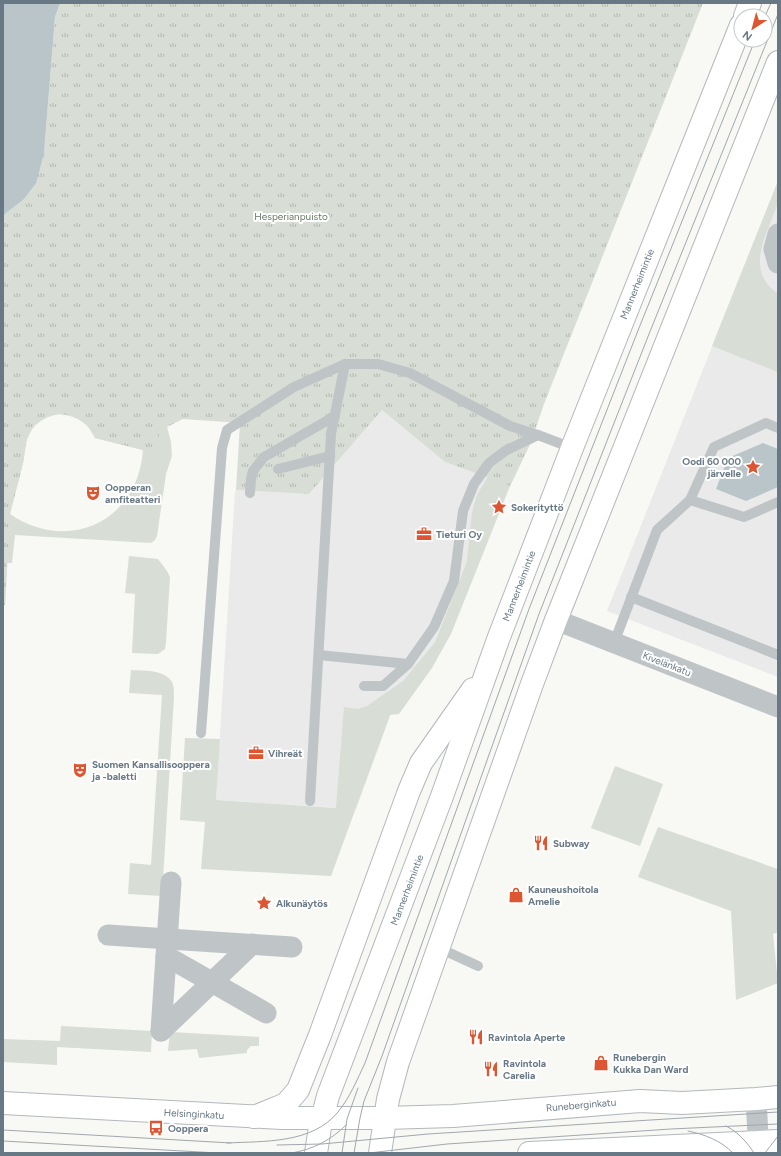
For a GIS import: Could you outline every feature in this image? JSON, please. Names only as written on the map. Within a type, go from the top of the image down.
[{"type":"main road","name":"Mannerheimintie","points":[[316,1153],[328,1096],[441,799],[499,637],[572,448],[733,45]]},
{"type":"main road","points":[[380,1153],[390,1088],[398,1062],[532,684],[556,620],[778,62]]},
{"type":"main road","points":[[254,1117],[286,1104],[298,1090],[320,1035],[409,791],[421,763],[488,667]]},
{"type":"main road","name":"Runeberginkatu","points":[[385,1118],[453,1116],[640,1101],[682,1103],[756,1100],[778,1097]]},
{"type":"main road","name":"Helsinginkatu","points":[[3,1103],[254,1117],[322,1119],[385,1118]]},
{"type":"main road","points":[[529,1153],[765,1145]]},
{"type":"street","points":[[778,234],[774,249],[778,262]]},
{"type":"street","name":"Kivelänkatu","points":[[556,620],[778,707]]},
{"type":"street","points":[[171,882],[161,1031],[252,944]]},
{"type":"street","points":[[108,935],[166,947],[252,944],[292,947]]},
{"type":"street","points":[[166,947],[212,982],[266,1013]]},
{"type":"street","points":[[756,1100],[765,1145]]},
{"type":"lane","points":[[201,732],[222,448],[227,430],[294,387],[344,364],[378,364],[410,373],[510,426],[572,448]]},
{"type":"lane","points":[[310,801],[331,434],[344,364]]},
{"type":"lane","points":[[250,493],[253,471],[264,457],[335,416]]},
{"type":"lane","points":[[614,643],[656,530],[690,500],[714,447],[766,423],[778,428]]},
{"type":"lane","points":[[364,686],[383,686],[408,664],[434,627],[454,581],[463,511],[474,484],[489,463],[505,451],[538,435]]},
{"type":"lane","points":[[278,469],[330,456]]},
{"type":"lane","points":[[690,500],[744,517],[778,502]]},
{"type":"lane","points":[[631,597],[778,655]]},
{"type":"lane","points":[[319,655],[408,664]]},
{"type":"lane","points":[[439,948],[478,966]]},
{"type":"shaded area","points":[[3,3],[60,3],[55,17],[44,153],[36,183],[23,200],[3,217]]},
{"type":"shaded area","points":[[778,181],[778,677],[607,611]]},
{"type":"shaded area","points":[[382,410],[445,462],[498,482],[435,642],[403,681],[356,809],[216,800],[235,492],[236,490],[309,494]]},
{"type":"shaded area","points":[[763,443],[778,449],[778,487],[746,501],[716,489],[728,458]]},
{"type":"green space","name":"Hesperianpuisto","points":[[60,3],[703,3],[544,404],[531,442],[510,486],[445,462],[382,410],[309,494],[236,490],[240,423],[183,419],[159,431],[158,455],[95,438],[88,426],[80,419],[70,415],[59,414],[48,416],[38,422],[32,429],[27,439],[23,463],[10,514],[5,605],[3,605],[3,217],[23,200],[44,153],[55,17]]},
{"type":"green space","points":[[778,181],[778,203],[764,241],[760,260],[764,278],[769,286],[778,294],[778,372],[712,346]]},
{"type":"green space","points":[[3,393],[167,427],[171,442],[172,456],[166,474],[157,536],[155,540],[151,543],[15,535],[12,563],[7,563],[5,605],[3,605]],"holes":[[[59,414],[71,416],[81,421],[89,428],[95,438],[143,450],[138,475],[128,496],[114,512],[97,524],[77,530],[55,531],[32,526],[10,514],[29,434],[39,422],[48,417]]]},
{"type":"green space","points":[[531,442],[510,486],[451,634],[432,668],[399,714],[390,715],[331,876],[201,869],[205,822],[180,820],[185,738],[220,739],[216,800],[336,808],[344,707],[358,709],[367,706],[403,681],[435,642],[467,561],[472,512],[477,495],[487,478]]},
{"type":"green space","points":[[129,556],[158,559],[170,577],[166,643],[165,649],[158,654],[132,653],[135,594],[125,593]]},
{"type":"green space","points":[[131,670],[159,673],[168,678],[174,687],[162,896],[128,894],[130,863],[151,865],[162,695],[129,693]]},
{"type":"green space","points":[[615,766],[663,784],[640,846],[591,828]]},
{"type":"green space","points":[[658,827],[778,869],[778,932],[773,934],[778,983],[736,1000],[731,911],[638,877]]},
{"type":"green space","points":[[61,1026],[152,1031],[151,1052],[57,1047],[57,1065],[3,1062],[3,1039],[60,1041]]},
{"type":"green space","points":[[170,1032],[259,1037],[259,1046],[251,1046],[247,1050],[247,1053],[199,1058],[197,1049],[168,1051]]},
{"type":"tram line","points":[[769,8],[771,3]]},
{"type":"tram line","points":[[354,1153],[364,1101],[382,1056],[539,614],[649,334],[778,14]]},
{"type":"tram line","points":[[227,1143],[287,1139],[315,1130],[338,1112],[356,1082],[365,1063],[529,609],[639,328],[752,48]]},
{"type":"tram line","points":[[342,1153],[347,1119],[358,1088]]},
{"type":"tram line","points":[[277,1145],[322,1144],[428,1134],[778,1112]]},
{"type":"tram line","points":[[369,1153],[447,1144],[671,1129],[778,1124]]},
{"type":"tram line","points":[[292,1153],[308,1149],[322,1143],[346,1125]]},
{"type":"tram line","points":[[726,1126],[742,1138],[754,1153]]},
{"type":"tram line","points":[[3,1130],[231,1143]]},
{"type":"tram line","points":[[688,1131],[701,1134],[712,1139],[733,1153]]},
{"type":"tram line","points":[[765,1153],[778,1136]]},
{"type":"tram line","points":[[3,1141],[218,1153]]},
{"type":"place","name":"Oodi 60 000 järvelle","points":[[753,467]]},
{"type":"place","name":"Oopperan amfiteatteri","points":[[93,493]]},
{"type":"place","name":"Sokerityttö","points":[[499,507]]},
{"type":"place","name":"Tieturi Oy","points":[[424,534]]},
{"type":"place","name":"Vihreät","points":[[256,753]]},
{"type":"place","name":"Suomen Kansallisooppera ja -baletti","points":[[80,770]]},
{"type":"place","name":"Subway","points":[[541,843]]},
{"type":"place","name":"Kauneushoitola Amelie","points":[[516,895]]},
{"type":"place","name":"Alkunäytös","points":[[264,903]]},
{"type":"place","name":"Ravintola Aperte","points":[[476,1037]]},
{"type":"place","name":"Runebergin Kukka Dan Ward","points":[[601,1063]]},
{"type":"place","name":"Ravintola Carelia","points":[[491,1069]]},
{"type":"place","name":"Ooppera","points":[[156,1128]]}]
